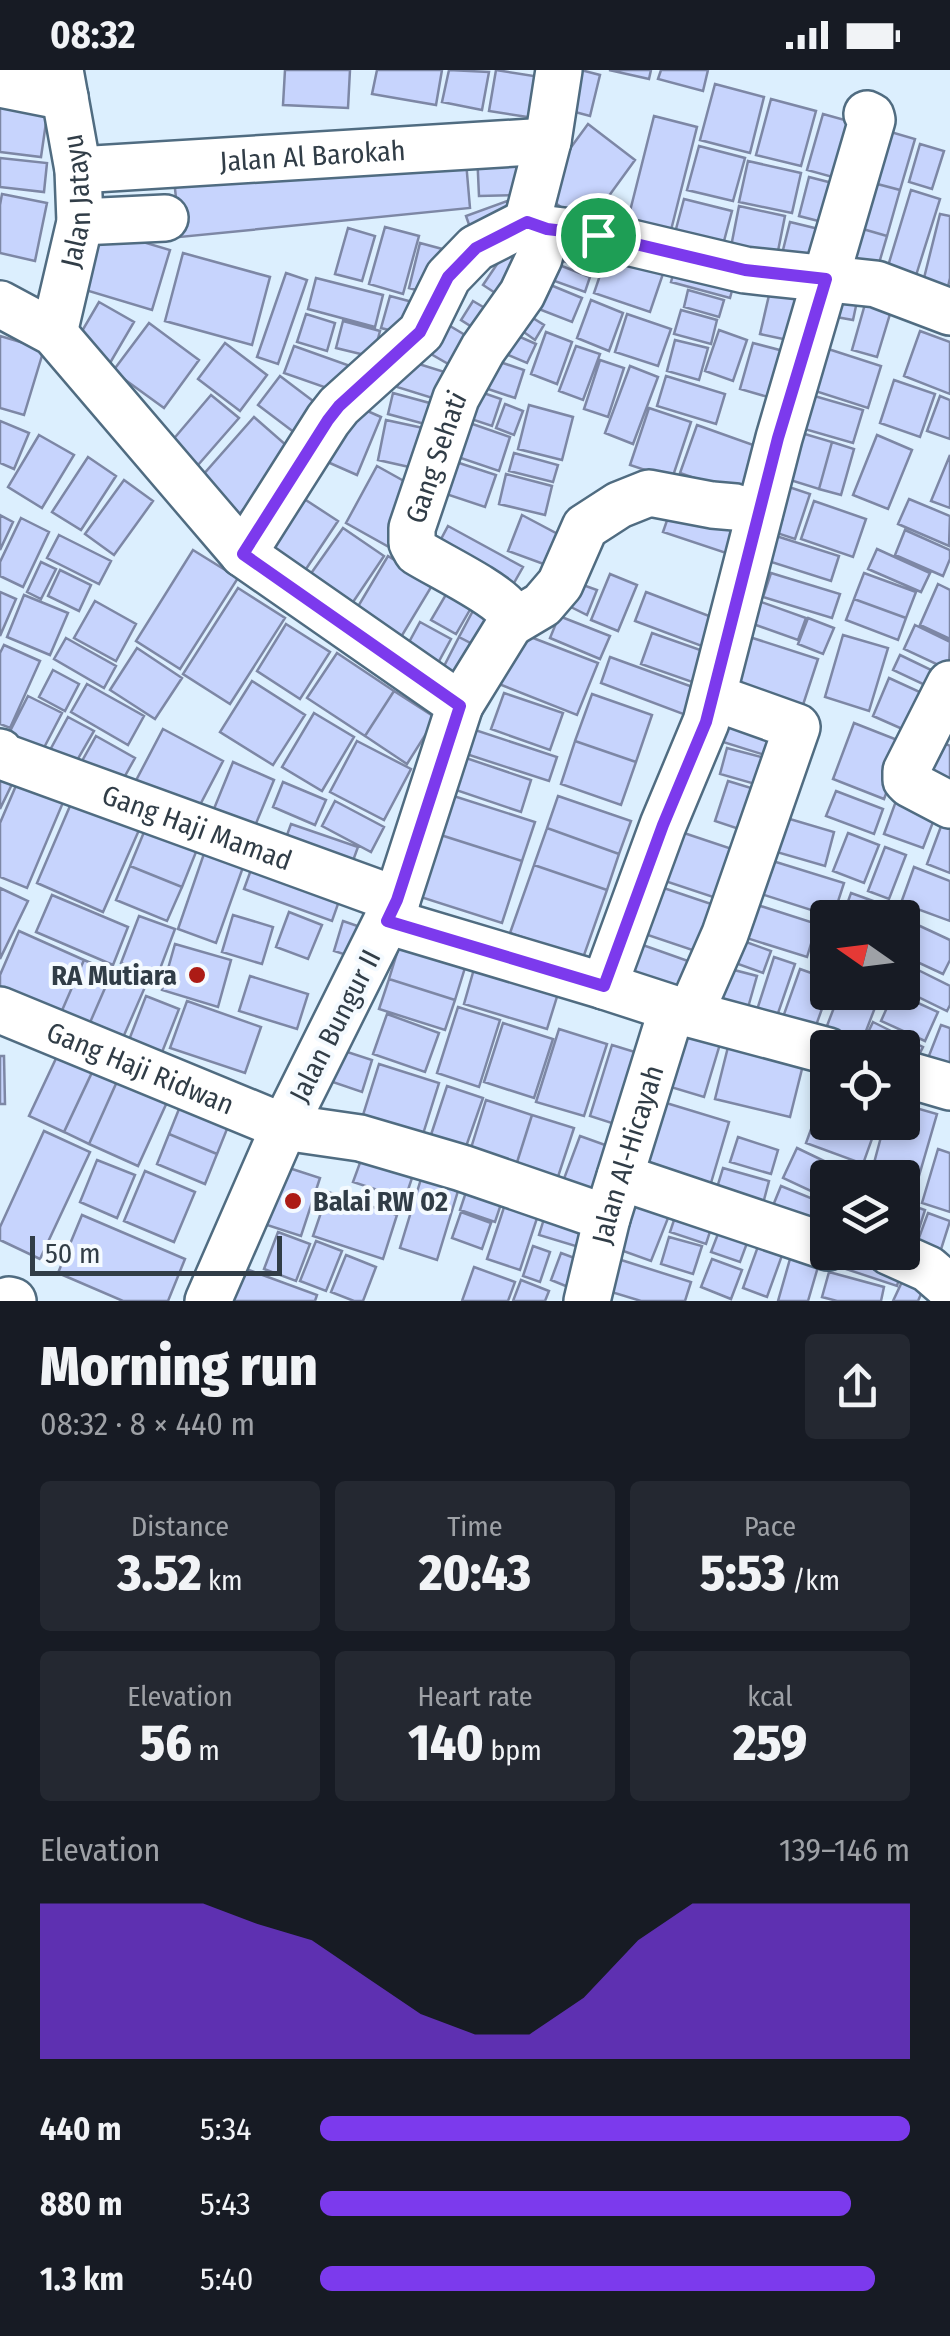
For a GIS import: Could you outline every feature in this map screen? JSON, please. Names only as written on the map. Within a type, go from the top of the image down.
[{"type":"street","name":"Gang Sehati","points":[[510,624],[506,607],[417,552],[412,543],[412,528],[456,398],[482,349],[522,294],[539,258],[537,225],[559,70]]},
{"type":"street","points":[[0,84],[62,83]]},
{"type":"street","name":"Jalan Jatayu","points":[[54,332],[80,222],[78,170],[62,83]]},
{"type":"street","points":[[604,986],[706,722],[790,396],[872,120],[867,114]]},
{"type":"street","name":"Jalan Al Barokah","points":[[78,170],[548,141]]},
{"type":"street","points":[[80,222],[166,218]]},
{"type":"street","points":[[243,554],[328,420],[420,332],[448,277],[476,248],[537,225],[598,235],[745,270],[876,284],[950,312]]},
{"type":"street","points":[[0,304],[54,332],[243,554],[460,706],[510,624],[542,605],[560,584],[585,527],[619,505],[650,492],[759,514]]},
{"type":"street","points":[[950,684],[906,771],[906,780],[950,805]]},
{"type":"street","name":"Jalan Al-Hicayah","points":[[587,1301],[613,1198],[681,1012],[725,934],[797,727],[713,697]]},
{"type":"street","name":"Jalan Bungur II","points":[[208,1301],[284,1127],[392,910],[460,706]]},
{"type":"street","name":"Gang Haji Mamad","points":[[0,752],[4,757],[392,910],[681,1012],[810,1046]]},
{"type":"street","name":"Gang Haji Ridwan","points":[[0,1010],[284,1127],[360,1138],[462,1168],[810,1243]]},
{"type":"street","points":[[920,1078],[950,1087]]},
{"type":"street","points":[[920,1265],[950,1288]]},
{"type":"building","points":[[285,70],[350,70],[348,108],[283,105]]},
{"type":"building","points":[[377,70],[442,70],[436,105],[372,94]]},
{"type":"building","points":[[449,70],[489,72],[482,110],[442,102]]},
{"type":"building","points":[[496,70],[553,79],[547,120],[489,111]]},
{"type":"building","points":[[569,70],[600,75],[590,116],[560,108]]},
{"type":"building","points":[[609,70],[651,70],[649,79]]},
{"type":"building","points":[[661,70],[708,70],[703,91],[658,79]]},
{"type":"building","points":[[715,84],[764,97],[750,153],[700,140]]},
{"type":"building","points":[[0,88],[50,95],[41,157],[0,152]]},
{"type":"building","points":[[771,99],[816,111],[801,166],[756,155]]},
{"type":"building","points":[[823,114],[863,125],[847,181],[807,170]]},
{"type":"building","points":[[654,116],[697,127],[668,242],[625,231]]},
{"type":"building","points":[[588,124],[635,160],[587,226],[539,191]]},
{"type":"building","points":[[877,128],[915,139],[900,190],[862,180]]},
{"type":"building","points":[[920,144],[944,151],[932,189],[909,182]]},
{"type":"building","points":[[699,146],[745,158],[733,201],[687,190]]},
{"type":"building","points":[[465,150],[470,208],[180,237],[174,179]]},
{"type":"building","points":[[517,151],[519,195],[479,196],[477,152]]},
{"type":"building","points":[[0,158],[47,163],[44,192],[0,187]]},
{"type":"building","points":[[748,161],[801,173],[792,213],[739,202]]},
{"type":"building","points":[[809,177],[844,186],[834,225],[799,216]]},
{"type":"building","points":[[862,180],[900,190],[887,236],[849,225]]},
{"type":"building","points":[[911,190],[940,199],[913,285],[885,276]]},
{"type":"building","points":[[2,194],[47,203],[35,261],[0,253]]},
{"type":"building","points":[[684,199],[732,211],[720,256],[672,244]]},
{"type":"building","points":[[507,201],[515,223],[474,239],[466,216]]},
{"type":"building","points":[[739,206],[785,216],[774,271],[728,262]]},
{"type":"building","points":[[940,214],[950,216],[950,278],[945,300],[920,294]]},
{"type":"building","points":[[790,222],[831,232],[820,276],[779,266]]},
{"type":"building","points":[[849,225],[887,236],[875,277],[837,266]]},
{"type":"building","points":[[89,226],[170,250],[152,310],[72,286]]},
{"type":"building","points":[[385,227],[419,236],[403,294],[369,284]]},
{"type":"building","points":[[348,228],[375,236],[362,281],[335,274]]},
{"type":"building","points":[[514,239],[536,254],[506,300],[483,285]]},
{"type":"building","points":[[420,243],[446,250],[435,295],[409,288]]},
{"type":"building","points":[[611,243],[667,262],[650,312],[594,293]]},
{"type":"building","points":[[601,246],[593,270],[546,256]]},
{"type":"building","points":[[183,253],[270,277],[252,345],[165,321]]},
{"type":"building","points":[[678,256],[737,272],[730,298],[671,282]]},
{"type":"building","points":[[544,259],[590,277],[585,292],[538,275]]},
{"type":"building","points":[[286,273],[307,280],[278,364],[257,357]]},
{"type":"building","points":[[316,278],[383,295],[375,327],[308,309]]},
{"type":"building","points":[[773,278],[814,288],[802,343],[760,334]]},
{"type":"building","points":[[536,279],[582,298],[572,322],[526,304]]},
{"type":"building","points":[[831,286],[859,292],[853,320],[825,315]]},
{"type":"building","points":[[688,290],[724,300],[719,317],[684,307]]},
{"type":"building","points":[[390,296],[416,303],[408,335],[381,328]]},
{"type":"building","points":[[867,297],[893,304],[877,357],[852,350]]},
{"type":"building","points":[[591,300],[623,313],[609,351],[577,338]]},
{"type":"building","points":[[473,301],[495,314],[483,334],[461,320]]},
{"type":"building","points":[[99,302],[134,322],[110,363],[75,343]]},
{"type":"building","points":[[520,310],[544,325],[535,340],[511,323]]},
{"type":"building","points":[[681,310],[717,320],[711,344],[674,334]]},
{"type":"building","points":[[306,314],[335,323],[327,351],[297,342]]},
{"type":"building","points":[[627,314],[671,329],[658,366],[615,352]]},
{"type":"building","points":[[440,320],[480,344],[464,373],[424,350]]},
{"type":"building","points":[[343,321],[380,331],[373,357],[336,348]]},
{"type":"building","points":[[149,323],[199,360],[164,408],[113,371]]},
{"type":"building","points":[[502,329],[536,344],[527,363],[494,349]]},
{"type":"building","points":[[719,330],[747,340],[733,381],[705,371]]},
{"type":"building","points":[[920,331],[950,342],[950,394],[904,376]]},
{"type":"building","points":[[546,332],[572,342],[557,384],[531,374]]},
{"type":"building","points":[[0,336],[44,349],[24,415],[0,408]]},
{"type":"building","points":[[675,340],[708,348],[699,380],[667,371]]},
{"type":"building","points":[[225,343],[267,375],[240,411],[198,379]]},
{"type":"building","points":[[753,343],[795,354],[782,401],[740,389]]},
{"type":"building","points":[[294,346],[353,367],[344,394],[284,373]]},
{"type":"building","points":[[576,346],[600,354],[583,400],[559,391]]},
{"type":"building","points":[[822,347],[881,366],[868,408],[809,389]]},
{"type":"building","points":[[485,357],[524,370],[515,398],[476,385]]},
{"type":"building","points":[[406,360],[451,374],[442,401],[397,387]]},
{"type":"building","points":[[600,360],[624,368],[608,417],[584,409]]},
{"type":"building","points":[[630,366],[658,377],[633,444],[605,433]]},
{"type":"building","points":[[280,376],[321,407],[299,436],[258,405]]},
{"type":"building","points":[[666,376],[725,394],[716,424],[657,406]]},
{"type":"building","points":[[894,380],[935,394],[920,437],[880,423]]},
{"type":"building","points":[[469,388],[501,399],[492,426],[459,415]]},
{"type":"building","points":[[393,393],[437,405],[432,426],[388,414]]},
{"type":"building","points":[[804,393],[863,410],[853,443],[794,426]]},
{"type":"building","points":[[211,395],[239,418],[198,465],[171,442]]},
{"type":"building","points":[[940,396],[950,400],[950,439],[927,431]]},
{"type":"building","points":[[347,402],[381,417],[357,475],[323,460]]},
{"type":"building","points":[[505,404],[523,411],[514,435],[496,428]]},
{"type":"building","points":[[529,405],[573,417],[562,460],[518,449]]},
{"type":"building","points":[[649,408],[691,422],[672,479],[630,465]]},
{"type":"building","points":[[254,417],[294,452],[234,520],[195,484]]},
{"type":"building","points":[[386,420],[437,431],[427,471],[378,460]]},
{"type":"building","points":[[461,420],[510,437],[499,471],[449,454]]},
{"type":"building","points":[[0,421],[29,433],[14,469],[0,463]]},
{"type":"building","points":[[697,425],[756,446],[740,494],[680,473]]},
{"type":"building","points":[[788,429],[832,442],[819,489],[774,475]]},
{"type":"building","points":[[39,435],[74,455],[42,508],[8,487]]},
{"type":"building","points":[[877,435],[912,450],[888,509],[853,495]]},
{"type":"building","points":[[832,442],[854,449],[841,495],[819,489]]},
{"type":"building","points":[[514,453],[558,465],[553,482],[509,471]]},
{"type":"building","points":[[950,455],[950,508],[931,501]]},
{"type":"building","points":[[88,457],[116,476],[81,530],[52,512]]},
{"type":"building","points":[[450,460],[496,475],[485,507],[440,492]]},
{"type":"building","points":[[377,466],[420,490],[389,547],[346,523]]},
{"type":"building","points":[[506,474],[552,486],[545,515],[499,504]]},
{"type":"building","points":[[124,480],[153,501],[114,555],[85,534]]},
{"type":"building","points":[[774,482],[810,494],[795,539],[759,527]]},
{"type":"building","points":[[292,491],[338,521],[298,581],[253,551]]},
{"type":"building","points":[[909,499],[950,516],[949,546],[898,524]]},
{"type":"building","points":[[674,500],[749,524],[738,557],[663,532]]},
{"type":"building","points":[[814,501],[866,519],[853,557],[801,539]]},
{"type":"building","points":[[0,515],[13,522],[0,550]]},
{"type":"building","points":[[522,515],[567,539],[560,570],[508,551]]},
{"type":"building","points":[[21,518],[49,532],[23,587],[0,576],[0,562]]},
{"type":"building","points":[[448,526],[523,567],[506,597],[432,556]]},
{"type":"building","points":[[343,528],[384,556],[347,611],[305,582]]},
{"type":"building","points":[[905,530],[950,550],[943,576],[895,555]]},
{"type":"building","points":[[59,535],[111,561],[99,584],[47,558]]},
{"type":"building","points":[[773,535],[839,556],[831,581],[765,560]]},
{"type":"building","points":[[877,549],[930,573],[921,592],[868,569]]},
{"type":"building","points":[[193,550],[238,578],[180,669],[136,641]]},
{"type":"building","points":[[388,556],[433,584],[392,652],[347,625]]},
{"type":"building","points":[[41,562],[56,569],[41,599],[27,592]]},
{"type":"building","points":[[60,570],[91,585],[79,611],[48,596]]},
{"type":"building","points":[[771,573],[840,594],[832,618],[763,597]]},
{"type":"building","points":[[864,573],[916,592],[906,618],[854,599]]},
{"type":"building","points":[[610,574],[637,585],[618,631],[591,620]]},
{"type":"building","points":[[569,580],[597,590],[587,615],[559,601]]},
{"type":"building","points":[[938,584],[950,590],[950,639],[920,625]]},
{"type":"building","points":[[451,586],[475,601],[456,634],[431,620]]},
{"type":"building","points":[[238,588],[285,618],[230,704],[183,674]]},
{"type":"building","points":[[0,592],[16,599],[0,636]]},
{"type":"building","points":[[646,592],[717,619],[707,648],[635,621]]},
{"type":"building","points":[[24,595],[68,613],[50,655],[7,637]]},
{"type":"building","points":[[750,598],[806,618],[798,640],[742,620]]},
{"type":"building","points":[[854,599],[906,618],[898,640],[846,620]]},
{"type":"building","points":[[95,601],[136,624],[116,661],[74,638]]},
{"type":"building","points":[[475,607],[501,621],[486,651],[459,637]]},
{"type":"building","points":[[559,616],[610,636],[600,659],[550,638]]},
{"type":"building","points":[[808,618],[834,628],[823,654],[798,644]]},
{"type":"building","points":[[420,622],[451,639],[432,674],[401,657]]},
{"type":"building","points":[[286,624],[330,652],[300,699],[257,671]]},
{"type":"building","points":[[915,625],[950,642],[949,670],[904,649]]},
{"type":"building","points":[[515,631],[598,663],[577,715],[494,682]]},
{"type":"building","points":[[652,633],[706,652],[695,683],[641,664]]},
{"type":"building","points":[[737,633],[818,659],[802,708],[722,683]]},
{"type":"building","points":[[843,635],[888,648],[869,711],[825,697]]},
{"type":"building","points":[[459,637],[486,651],[467,687],[440,674]]},
{"type":"building","points":[[66,638],[116,666],[104,688],[54,659]]},
{"type":"building","points":[[4,645],[40,661],[10,728],[0,724],[0,653]]},
{"type":"building","points":[[137,648],[182,678],[155,719],[110,690]]},
{"type":"building","points":[[337,653],[394,691],[365,736],[307,698]]},
{"type":"building","points":[[900,655],[948,678],[942,693],[893,670]]},
{"type":"building","points":[[610,657],[701,690],[691,717],[601,683]]},
{"type":"building","points":[[53,670],[79,684],[65,711],[39,697]]},
{"type":"building","points":[[889,678],[933,698],[916,735],[873,716]]},
{"type":"building","points":[[252,681],[305,715],[273,765],[220,732]]},
{"type":"building","points":[[87,684],[144,716],[128,745],[71,712]]},
{"type":"building","points":[[394,691],[436,718],[407,764],[365,736]]},
{"type":"building","points":[[504,693],[563,713],[550,750],[491,729]]},
{"type":"building","points":[[592,694],[652,715],[636,762],[575,741]]},
{"type":"building","points":[[28,696],[62,713],[36,763],[3,745]]},
{"type":"building","points":[[314,713],[354,737],[322,791],[282,767]]},
{"type":"building","points":[[731,715],[789,732],[781,760],[723,742]]},
{"type":"building","points":[[68,717],[94,731],[68,776],[43,763]]},
{"type":"building","points":[[854,723],[905,743],[884,799],[833,779]]},
{"type":"building","points":[[463,726],[557,757],[549,781],[454,750]]},
{"type":"building","points":[[163,729],[223,761],[191,822],[131,790]]},
{"type":"building","points":[[96,736],[135,758],[116,792],[77,770]]},
{"type":"building","points":[[934,738],[950,746],[950,797],[914,780]]},
{"type":"building","points":[[357,741],[411,769],[384,820],[330,792]]},
{"type":"building","points":[[575,741],[636,762],[621,805],[561,784]]},
{"type":"building","points":[[727,748],[776,761],[769,788],[720,774]]},
{"type":"building","points":[[463,757],[531,780],[521,812],[453,789]]},
{"type":"building","points":[[233,762],[274,780],[250,838],[209,821]]},
{"type":"building","points":[[0,773],[14,780],[0,809]]},
{"type":"building","points":[[21,774],[67,793],[27,888],[0,877],[0,823]]},
{"type":"building","points":[[728,781],[761,791],[748,832],[715,821]]},
{"type":"building","points":[[283,782],[326,800],[315,825],[273,807]]},
{"type":"building","points":[[900,790],[940,804],[923,848],[884,834]]},
{"type":"building","points":[[438,791],[535,822],[522,861],[425,830]]},
{"type":"building","points":[[836,791],[883,809],[874,834],[826,816]]},
{"type":"building","points":[[76,792],[143,821],[103,912],[37,883]]},
{"type":"building","points":[[558,796],[631,821],[619,854],[547,828]]},
{"type":"building","points":[[335,801],[384,827],[371,852],[322,826]]},
{"type":"building","points":[[783,817],[834,832],[825,866],[773,851]]},
{"type":"building","points":[[149,820],[200,842],[182,887],[130,866]]},
{"type":"building","points":[[943,821],[950,824],[950,873],[927,864]]},
{"type":"building","points":[[291,824],[358,847],[347,877],[280,854]]},
{"type":"building","points":[[666,827],[750,855],[734,904],[650,876]]},
{"type":"building","points":[[547,828],[619,854],[607,890],[534,865]]},
{"type":"building","points":[[425,830],[522,861],[502,923],[405,892]]},
{"type":"building","points":[[848,833],[879,845],[864,883],[833,871]]},
{"type":"building","points":[[208,842],[247,856],[216,943],[178,929]]},
{"type":"building","points":[[885,847],[906,855],[889,899],[868,891]]},
{"type":"building","points":[[256,856],[344,887],[332,921],[244,889]]},
{"type":"building","points":[[763,858],[844,883],[838,900],[810,900],[810,910],[752,891]]},
{"type":"building","points":[[534,865],[607,890],[583,958],[510,933]]},
{"type":"building","points":[[130,866],[182,887],[167,921],[116,900]]},
{"type":"building","points":[[914,867],[950,881],[950,921],[920,910],[920,900],[902,900]]},
{"type":"building","points":[[643,881],[729,910],[713,957],[627,928]]},
{"type":"building","points":[[0,888],[28,901],[0,959]]},
{"type":"building","points":[[851,893],[870,900],[848,900]]},
{"type":"building","points":[[52,895],[128,927],[113,965],[36,932]]},
{"type":"building","points":[[745,901],[810,922],[810,947],[807,957],[734,934]]},
{"type":"building","points":[[289,912],[322,925],[308,959],[276,947]]},
{"type":"building","points":[[233,915],[273,927],[262,964],[222,952]]},
{"type":"building","points":[[139,916],[175,929],[157,977],[121,963]]},
{"type":"building","points":[[343,921],[372,931],[362,960],[334,951]]},
{"type":"building","points":[[920,926],[950,940],[950,960],[943,974],[920,963]]},
{"type":"building","points":[[19,931],[84,960],[57,1022],[0,997],[0,975]]},
{"type":"building","points":[[402,937],[468,958],[455,1000],[389,979]]},
{"type":"building","points":[[623,938],[705,967],[692,1005],[609,976]]},
{"type":"building","points":[[735,938],[771,951],[763,973],[727,960]]},
{"type":"building","name":"RA Mutiara","points":[[175,944],[231,960],[218,1007],[162,990]]},
{"type":"building","points":[[774,957],[795,964],[776,1019],[756,1013]]},
{"type":"building","points":[[84,960],[112,972],[85,1034],[57,1022]]},
{"type":"building","points":[[476,962],[560,987],[547,1029],[464,1004]]},
{"type":"building","points":[[715,965],[757,976],[747,1011],[706,999]]},
{"type":"building","points":[[800,969],[810,973],[810,1010],[822,1010],[814,1030],[782,1020]]},
{"type":"building","points":[[920,971],[950,986],[947,1011],[920,998]]},
{"type":"building","points":[[112,972],[145,987],[118,1049],[85,1034]]},
{"type":"building","points":[[250,976],[308,994],[297,1029],[239,1011]]},
{"type":"building","points":[[389,979],[455,1000],[445,1030],[379,1009]]},
{"type":"building","points":[[146,996],[179,1009],[157,1065],[124,1053]]},
{"type":"building","points":[[187,1001],[261,1027],[245,1073],[170,1048]]},
{"type":"building","points":[[920,1004],[938,1012],[925,1041],[920,1039],[920,1030],[901,1030],[881,1021],[886,1010],[920,1010]]},
{"type":"building","points":[[458,1007],[500,1020],[479,1087],[437,1073]]},
{"type":"building","points":[[833,1010],[874,1010],[866,1030],[825,1030]]},
{"type":"building","points":[[387,1014],[439,1033],[425,1072],[373,1054]]},
{"type":"building","points":[[873,1022],[889,1030],[869,1030]]},
{"type":"building","points":[[503,1023],[553,1039],[534,1098],[484,1082]]},
{"type":"building","points":[[683,1023],[723,1034],[704,1097],[664,1085]]},
{"type":"building","points":[[941,1025],[950,1028],[950,1083],[923,1071]]},
{"type":"building","points":[[559,1029],[607,1044],[584,1116],[536,1102]]},
{"type":"building","points":[[731,1035],[806,1053],[790,1117],[715,1099]]},
{"type":"building","points":[[612,1045],[648,1056],[627,1128],[590,1116]]},
{"type":"building","points":[[329,1046],[372,1060],[362,1092],[318,1077]]},
{"type":"building","points":[[60,1050],[95,1066],[64,1132],[29,1116]]},
{"type":"building","points":[[0,1056],[4,1056],[5,1104],[0,1104]]},
{"type":"building","points":[[379,1064],[439,1083],[418,1150],[358,1131]]},
{"type":"building","points":[[95,1066],[119,1077],[89,1144],[64,1132]]},
{"type":"building","points":[[119,1077],[168,1100],[138,1166],[89,1144]]},
{"type":"building","points":[[447,1086],[483,1098],[461,1161],[426,1150]]},
{"type":"building","points":[[185,1094],[233,1114],[217,1154],[169,1134]]},
{"type":"building","points":[[486,1100],[532,1115],[513,1175],[467,1161]]},
{"type":"building","points":[[663,1102],[729,1122],[708,1193],[642,1173]]},
{"type":"building","points":[[920,1109],[937,1114],[920,1172],[920,1160],[875,1160],[880,1140],[920,1140]]},
{"type":"building","points":[[532,1115],[574,1128],[554,1189],[513,1175]]},
{"type":"building","points":[[44,1131],[90,1152],[40,1259],[0,1240],[0,1227]]},
{"type":"building","points":[[810,1132],[810,1140],[872,1140],[864,1160],[852,1160],[806,1143]]},
{"type":"building","points":[[169,1134],[217,1154],[205,1184],[157,1164]]},
{"type":"building","points":[[580,1136],[622,1151],[601,1208],[559,1192]]},
{"type":"building","points":[[738,1137],[778,1150],[771,1174],[730,1162]]},
{"type":"building","points":[[797,1148],[822,1160],[810,1160],[810,1191],[783,1178]]},
{"type":"building","points":[[365,1149],[416,1166],[405,1199],[353,1182]]},
{"type":"building","points":[[938,1149],[950,1153],[950,1212],[922,1203]]},
{"type":"building","points":[[97,1160],[135,1175],[117,1218],[80,1202]]},
{"type":"building","name":"Balai RW 02","points":[[286,1167],[320,1178],[301,1236],[267,1225]]},
{"type":"building","points":[[723,1168],[769,1181],[760,1215],[713,1201]]},
{"type":"building","points":[[424,1169],[461,1181],[437,1260],[400,1248]]},
{"type":"building","points":[[145,1171],[195,1192],[174,1242],[124,1221]]},
{"type":"building","points":[[471,1177],[506,1189],[495,1222],[460,1210]]},
{"type":"building","points":[[781,1186],[810,1198],[810,1222],[768,1218]]},
{"type":"building","points":[[328,1192],[397,1215],[383,1259],[313,1236]]},
{"type":"building","points":[[509,1192],[542,1203],[520,1270],[487,1259]]},
{"type":"building","points":[[636,1194],[672,1208],[651,1261],[615,1248]]},
{"type":"building","points":[[680,1202],[716,1213],[706,1244],[670,1232]]},
{"type":"building","points":[[548,1206],[600,1222],[592,1251],[539,1235]]},
{"type":"building","points":[[461,1212],[491,1223],[482,1249],[452,1238]]},
{"type":"building","points":[[928,1213],[950,1221],[937,1262],[920,1256],[920,1235]]},
{"type":"building","points":[[82,1215],[185,1259],[168,1301],[123,1301],[58,1273]]},
{"type":"building","points":[[721,1226],[750,1235],[740,1262],[711,1252]]},
{"type":"building","points":[[278,1232],[310,1244],[296,1281],[264,1269]]},
{"type":"building","points":[[669,1237],[702,1246],[693,1274],[661,1264]]},
{"type":"building","points":[[761,1238],[785,1247],[767,1297],[743,1288]]},
{"type":"building","points":[[316,1241],[342,1251],[326,1291],[300,1281]]},
{"type":"building","points":[[794,1245],[810,1250],[810,1270],[817,1270],[808,1301],[778,1301]]},
{"type":"building","points":[[533,1246],[550,1252],[540,1282],[523,1276]]},
{"type":"building","points":[[561,1253],[588,1263],[578,1291],[551,1280]]},
{"type":"building","points":[[346,1255],[376,1267],[363,1301],[331,1292]]},
{"type":"building","points":[[618,1259],[691,1282],[685,1301],[641,1301],[608,1291]]},
{"type":"building","points":[[712,1259],[742,1270],[731,1299],[701,1287]]},
{"type":"building","points":[[238,1266],[317,1295],[315,1301],[229,1301]]},
{"type":"building","points":[[474,1267],[515,1282],[508,1301],[462,1301]]},
{"type":"building","points":[[849,1270],[901,1270],[897,1286]]},
{"type":"building","points":[[908,1270],[928,1278],[918,1301],[893,1301]]},
{"type":"building","points":[[829,1272],[884,1287],[881,1301],[822,1297]]},
{"type":"building","points":[[521,1280],[549,1291],[545,1301],[513,1301]]},
{"type":"place","name":"RA Mutiara","points":[[197,975]]},
{"type":"place","name":"Balai RW 02","points":[[293,1201]]},
{"type":"route","points":[[527,222],[547,229],[598,235],[745,270],[826,279],[778,438],[706,722],[604,986],[387,921],[460,706],[243,554],[328,420],[420,332],[448,277],[476,248],[527,222]]}]
